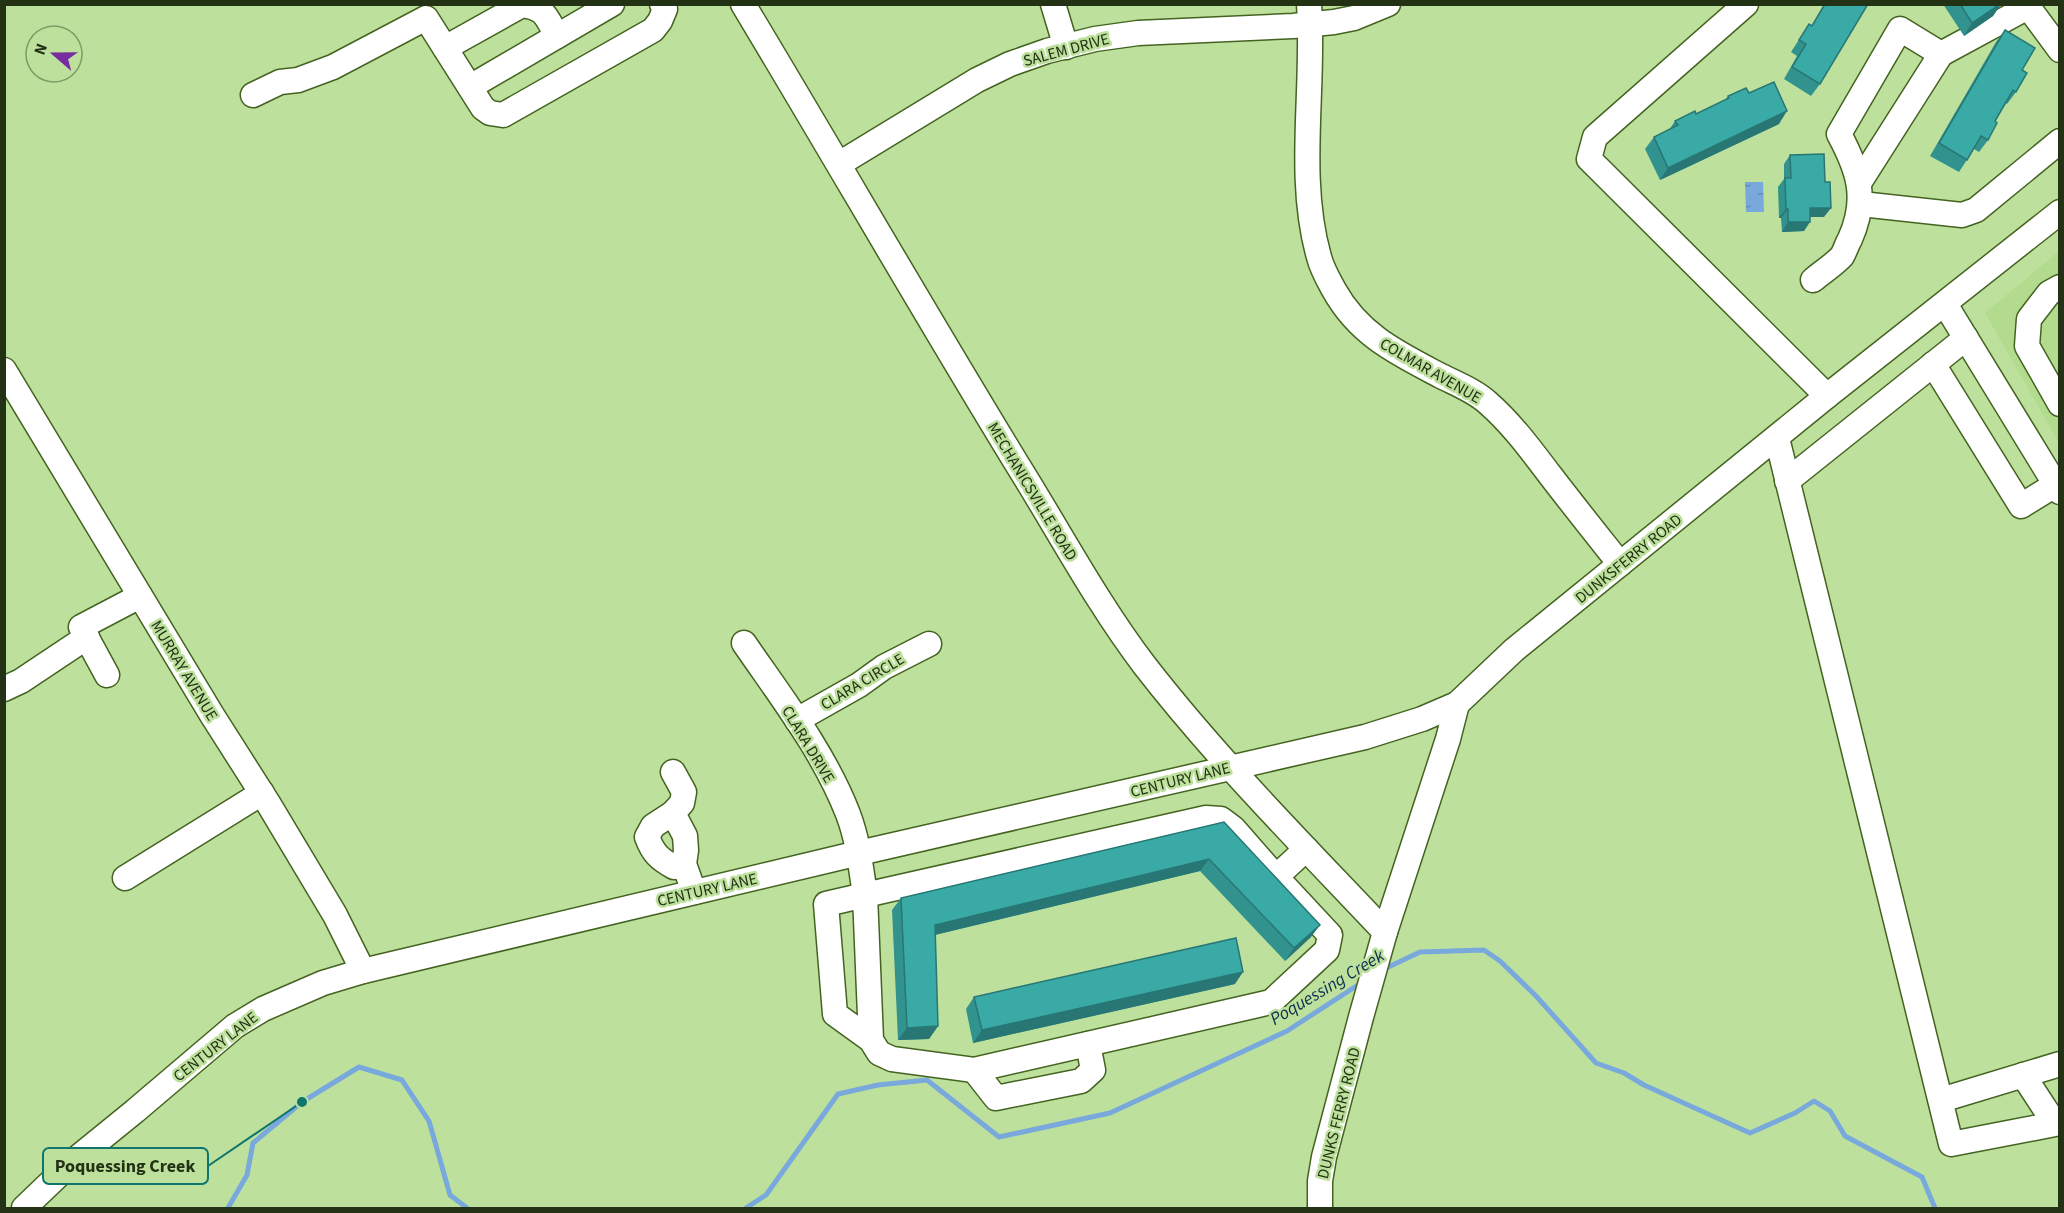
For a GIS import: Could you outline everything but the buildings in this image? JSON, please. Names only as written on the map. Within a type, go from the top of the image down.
[{"type":"street","points":[[470,87],[612,4]]},
{"type":"street","points":[[253,95],[280,82],[298,80],[333,67],[427,11],[446,48],[483,108],[490,113],[503,115],[653,30],[665,9],[662,4]]},
{"type":"street","name":"MECHANICSVILLE ROAD","points":[[743,4],[944,345],[1126,639],[1187,717],[1306,849],[1382,943]]},
{"type":"street","points":[[1053,4],[1066,47]]},
{"type":"street","name":"SALEM DRIVE","points":[[839,164],[976,80],[1010,64],[1066,47],[1095,39],[1138,33],[1310,14],[1354,18],[1388,4]]},
{"type":"street","points":[[1746,4],[1595,138],[1589,159],[1827,396]]},
{"type":"street","points":[[446,48],[522,5],[536,7],[544,14],[557,36]]},
{"type":"street","points":[[1813,280],[1842,256],[1854,230],[1860,194],[1941,54],[2027,6],[2060,50]]},
{"type":"street","name":"COLMAR AVENUE","points":[[1310,14],[1307,158],[1318,257],[1324,273],[1342,304],[1356,322],[1376,339],[1488,402],[1536,457],[1620,564]]},
{"type":"street","points":[[1860,194],[1851,156],[1839,134],[1900,29],[1941,54]]},
{"type":"street","points":[[1860,194],[1962,215],[1976,210],[2060,141]]},
{"type":"street","name":"DUNKSFERRY ROAD","points":[[1456,704],[1514,650],[1827,396],[2060,212]]},
{"type":"street","points":[[2060,287],[2049,293],[2029,319],[2027,346],[2060,404]]},
{"type":"street","points":[[1933,364],[2021,506],[2057,488],[1945,304]]},
{"type":"street","points":[[1787,482],[1966,338]]},
{"type":"street","name":"MURRAY AVENUE","points":[[4,370],[335,915],[363,971]]},
{"type":"street","points":[[1777,438],[1952,1144],[2057,1127],[2023,1075]]},
{"type":"street","points":[[107,675],[81,627],[140,596]]},
{"type":"street","points":[[4,689],[21,681],[87,637]]},
{"type":"street","name":"CLARA DRIVE","points":[[744,643],[797,720],[831,777],[849,816],[859,853],[865,895],[871,1040]]},
{"type":"street","name":"CLARA CIRCLE","points":[[797,720],[859,685],[884,667],[929,644]]},
{"type":"street","points":[[1382,943],[1448,739],[1456,704]]},
{"type":"street","name":"CENTURY LANE","points":[[24,1209],[71,1163],[135,1112],[235,1026],[263,1009],[323,983],[363,971],[859,853],[1365,737],[1422,719],[1456,704]]},
{"type":"street","points":[[673,772],[684,792],[682,803],[653,826],[647,837],[660,859],[674,867],[684,864]]},
{"type":"street","points":[[125,878],[262,793]]},
{"type":"street","points":[[672,813],[685,836],[684,864],[694,892]]},
{"type":"street","points":[[1206,818],[1221,819],[1233,828],[1276,877],[1330,935],[1327,950],[1271,1002],[974,1070],[892,1059],[879,1053],[871,1040],[835,1014],[826,904],[1206,818]]},
{"type":"street","points":[[1276,877],[1306,849]]},
{"type":"street","name":"DUNKS FERRY ROAD","points":[[1320,1209],[1320,1180],[1324,1157],[1382,943]]},
{"type":"street","points":[[974,1070],[996,1098],[1081,1081],[1093,1070],[1088,1044]]},
{"type":"street","points":[[1941,1100],[2060,1064]]},
{"type":"shaded area","points":[[2059,251],[2059,443],[1985,313]]},
{"type":"water","points":[[1745,182],[1763,182],[1764,212],[1746,212]]},
{"type":"waterway","name":"Poquessing Creek","points":[[1382,970],[1420,952],[1484,950],[1500,961],[1536,996],[1596,1063],[1624,1073],[1644,1085],[1750,1133],[1795,1113],[1814,1101],[1830,1111],[1845,1136],[1922,1177],[1935,1208]]},
{"type":"waterway","name":"Poquessing Creek","points":[[746,1208],[766,1195],[838,1094],[878,1085],[927,1080],[999,1137],[1110,1113],[1287,1031],[1361,983]]},
{"type":"waterway","name":"Poquessing Creek","points":[[228,1208],[247,1175],[253,1143],[302,1102],[359,1067],[402,1080],[429,1121],[450,1195],[467,1208]]},
{"type":"place","name":"Poquessing Creek","points":[[302,1102]]}]
